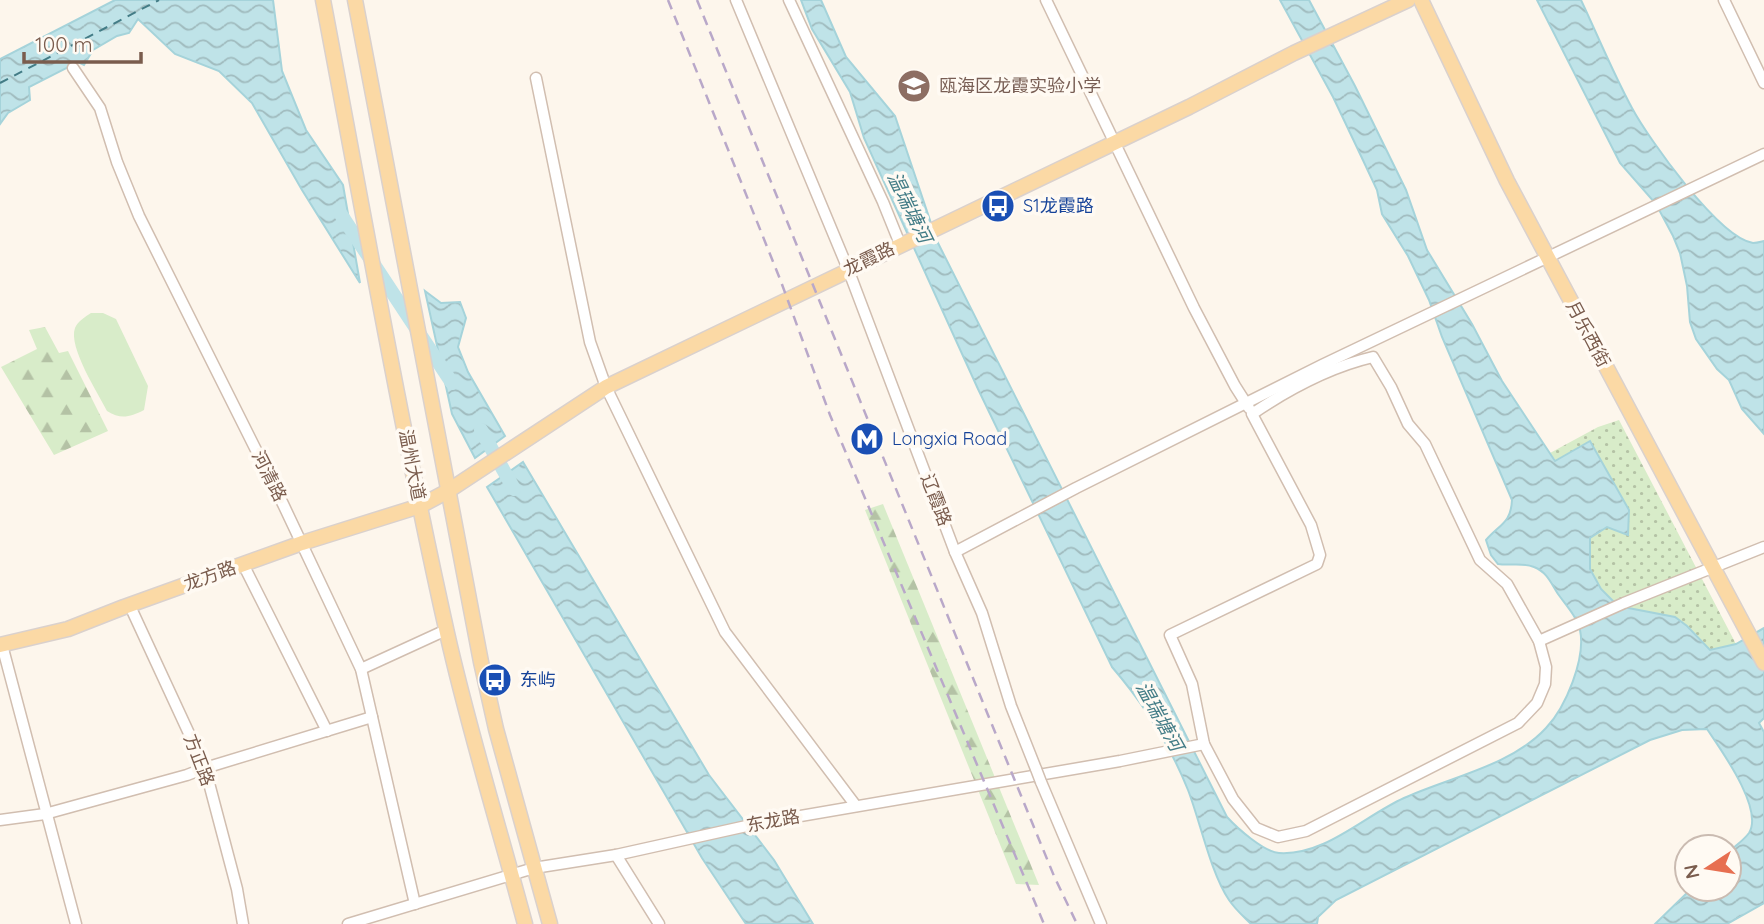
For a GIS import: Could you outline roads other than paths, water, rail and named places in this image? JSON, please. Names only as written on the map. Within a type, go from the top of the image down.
[{"type":"main road","name":"温州大道","points":[[323,0],[386,334],[446,630],[471,734],[525,924]]},
{"type":"main road","name":"温州大道","points":[[355,0],[490,703],[550,924]]},
{"type":"main road","name":"龙霞路","points":[[420,506],[448,491],[606,387],[1408,0]]},
{"type":"main road","name":"月乐西街","points":[[1422,0],[1507,181],[1764,663]]},
{"type":"main road","name":"龙方路","points":[[1,645],[68,629],[302,543],[420,506]]},
{"type":"street","name":"辽霞路","points":[[736,0],[848,269],[955,552],[982,613],[1011,706],[1101,924]]},
{"type":"street","points":[[789,0],[900,244]]},
{"type":"street","points":[[1046,0],[1194,308],[1252,414],[1270,443],[1311,525],[1321,555],[1317,564],[1170,635],[1192,684],[1201,744],[1233,799],[1256,828],[1278,837],[1306,831],[1518,723],[1537,703],[1545,684],[1546,667],[1539,642],[1507,584],[1480,561],[1424,444],[1408,424],[1373,357],[1352,362],[1281,394],[1252,414]]},
{"type":"street","points":[[1724,0],[1764,83]]},
{"type":"street","name":"河清路","points":[[73,68],[100,108],[117,162],[139,216],[302,543],[361,669],[415,904]]},
{"type":"street","points":[[536,78],[590,342],[606,387],[725,632],[856,806]]},
{"type":"street","points":[[955,552],[1028,512],[1246,403],[1764,154]]},
{"type":"street","points":[[1539,642],[1624,603],[1764,547]]},
{"type":"street","points":[[243,564],[327,731]]},
{"type":"street","name":"方正路","points":[[130,606],[205,768],[237,889],[243,924]]},
{"type":"street","points":[[361,669],[446,630]]},
{"type":"street","points":[[1,645],[76,924]]},
{"type":"street","points":[[0,820],[46,814],[187,775],[372,717]]},
{"type":"street","name":"东龙路","points":[[348,924],[534,868],[617,855],[749,825],[1201,744]]},
{"type":"street","points":[[617,855],[659,924]]},
{"type":"water","points":[[115,0],[273,0],[282,71],[306,130],[343,185],[360,283],[252,103],[219,71],[175,54],[138,19],[129,33],[117,36],[93,50],[84,65],[78,62],[29,87],[30,100],[8,113],[0,124],[0,59]]},
{"type":"water","name":"温瑞塘河","points":[[801,0],[821,0],[846,57],[895,116],[937,241],[1227,817],[1259,844],[1279,853],[1296,852],[1328,842],[1404,798],[1498,761],[1532,741],[1561,708],[1573,682],[1581,641],[1576,620],[1545,575],[1530,566],[1498,564],[1491,555],[1486,540],[1507,519],[1512,500],[1442,337],[1429,300],[1408,256],[1382,214],[1377,190],[1333,97],[1280,0],[1309,0],[1406,190],[1427,250],[1472,324],[1502,381],[1555,461],[1590,441],[1629,510],[1628,535],[1607,527],[1590,538],[1590,569],[1601,589],[1618,606],[1675,617],[1710,650],[1736,644],[1764,628],[1764,718],[1759,723],[1764,732],[1764,903],[1727,924],[1655,924],[1677,903],[1743,903],[1743,840],[1752,823],[1746,795],[1707,729],[1682,730],[1650,740],[1336,900],[1318,917],[1317,924],[1251,924],[1229,900],[1223,889],[1211,862],[1188,790],[1164,741],[1145,710],[1112,667],[978,389],[864,138],[850,92],[812,29]]},
{"type":"water","points":[[1537,0],[1581,0],[1632,108],[1668,163],[1722,224],[1739,237],[1753,243],[1764,241],[1764,434],[1742,409],[1729,380],[1717,369],[1696,339],[1690,322],[1687,286],[1680,253],[1673,236],[1656,204],[1620,163]]},
{"type":"water","points":[[425,291],[441,303],[460,302],[466,318],[458,347],[468,372],[505,436],[475,458],[452,414]]},
{"type":"water","points":[[523,462],[709,775],[774,860],[813,924],[746,924],[702,858],[487,487]]},
{"type":"waterway","points":[[340,213],[452,383]]},
{"type":"waterway","points":[[481,430],[514,489]]},
{"type":"railway","points":[[668,0],[780,279],[830,415],[1044,924]]},
{"type":"railway","points":[[697,0],[1054,876],[1077,924]]},
{"type":"place","name":"瓯海区龙霞实验小学","points":[[914,86]]},
{"type":"place","name":"S1龙霞路","points":[[998,206]]},
{"type":"place","name":"Longxia Road","points":[[867,439]]},
{"type":"place","name":"东屿","points":[[495,680]]}]
